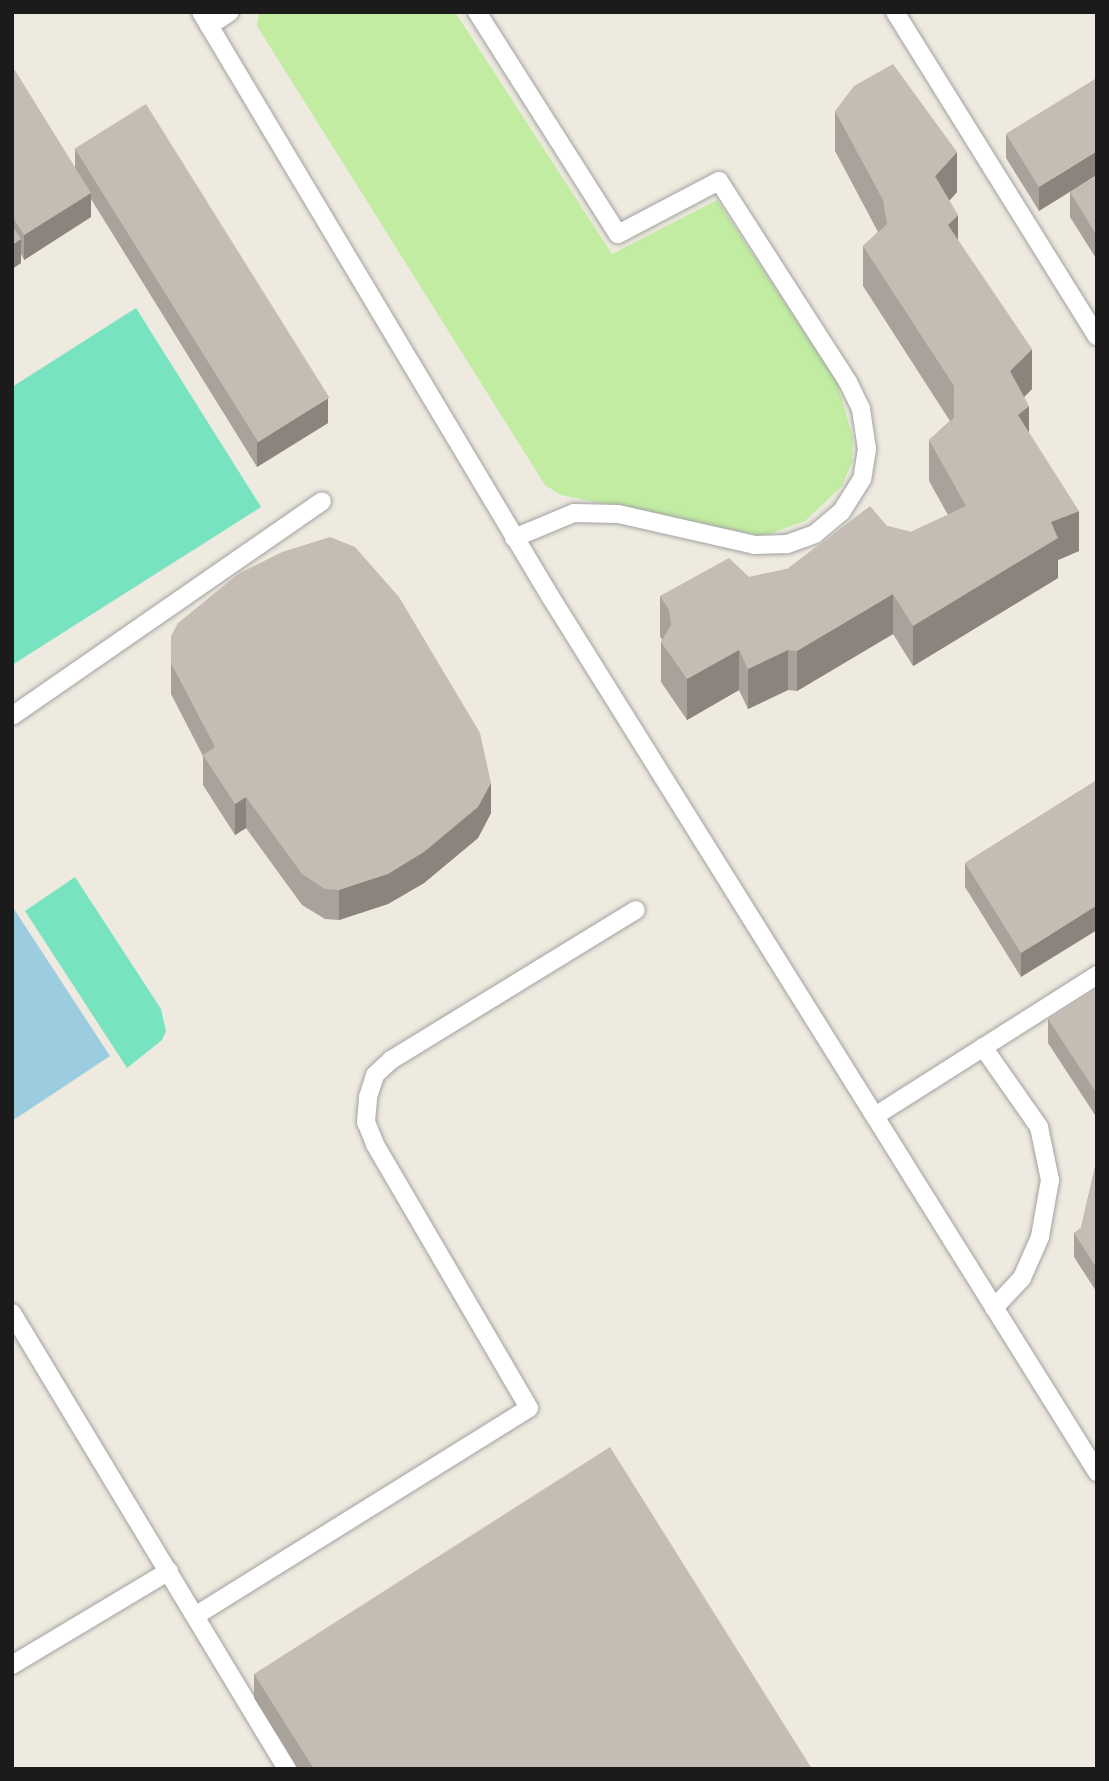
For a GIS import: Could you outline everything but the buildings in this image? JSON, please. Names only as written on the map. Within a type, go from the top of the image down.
[{"type":"lane","points":[[230,12],[205,19],[514,538],[1097,1472]]},
{"type":"lane","points":[[477,12],[618,234],[719,181],[848,382],[861,409],[867,449],[862,479],[841,512],[815,534],[787,544],[755,545],[618,514],[574,513],[514,538]]},
{"type":"lane","points":[[895,12],[1097,336]]},
{"type":"lane","points":[[12,716],[322,502]]},
{"type":"lane","points":[[195,1616],[529,1408],[375,1144],[366,1122],[368,1097],[375,1075],[391,1060],[636,910]]},
{"type":"lane","points":[[875,1116],[1097,975]]},
{"type":"lane","points":[[983,1047],[1039,1127],[1050,1180],[1040,1237],[1022,1278],[994,1308]]},
{"type":"lane","points":[[15,1321],[288,1769]]},
{"type":"lane","points":[[12,1665],[169,1572]]},
{"type":"green space","points":[[259,12],[455,12],[612,254],[717,200],[837,382],[853,438],[852,462],[842,486],[805,521],[763,536],[561,495],[545,485],[257,26]]},
{"type":"green space","points":[[136,308],[261,507],[12,665],[12,387]]},
{"type":"green space","points":[[75,877],[161,1009],[166,1031],[162,1040],[127,1068],[25,911]]},
{"type":"water","points":[[12,906],[110,1056],[12,1121]]}]
